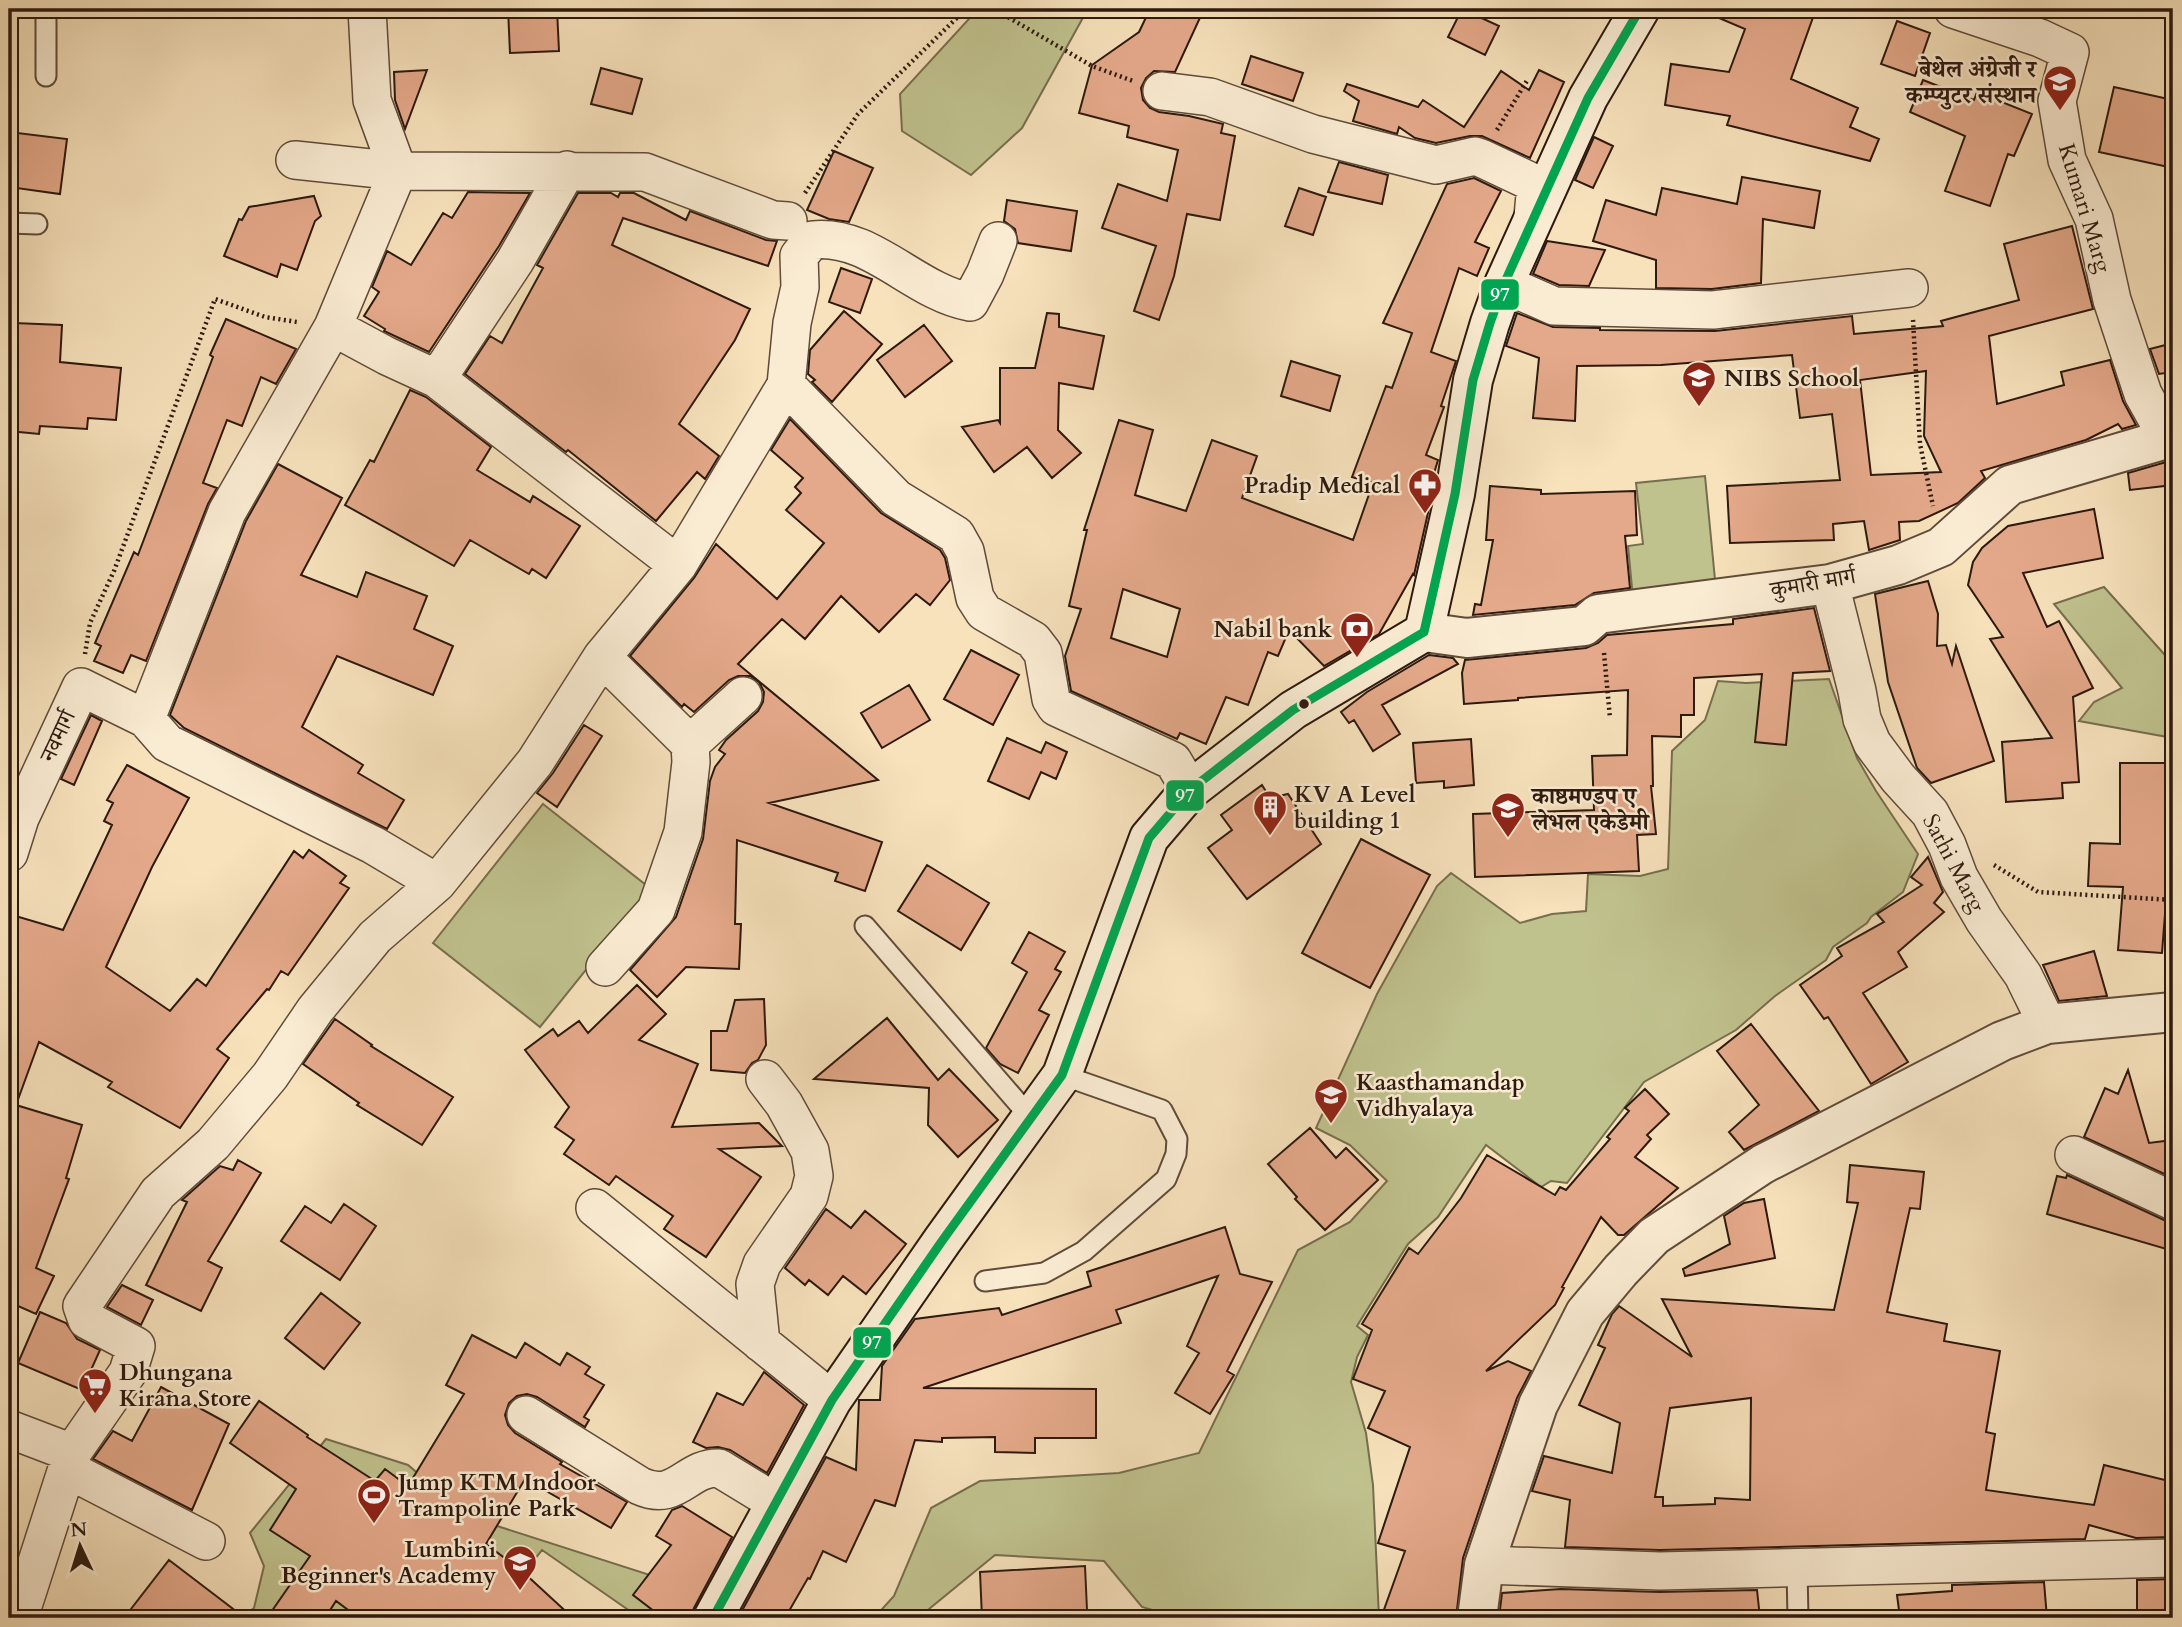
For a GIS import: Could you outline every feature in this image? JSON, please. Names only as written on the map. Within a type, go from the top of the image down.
[{"type":"main road","points":[[713,1618],[832,1400],[1062,1075],[1149,838],[1190,790],[1293,710],[1424,632],[1455,494],[1473,380],[1504,284],[1588,98],[1640,9]]},
{"type":"main road","name":"कुमारी मार्ग","points":[[1424,632],[1467,638],[1584,626],[1598,614],[1830,584],[1898,565],[1941,547],[2010,485],[2170,437]]},
{"type":"main road","points":[[1477,1618],[1484,1565],[1538,1405],[1585,1313],[1621,1269],[1654,1236],[1763,1164],[2002,1041],[2047,1024],[2173,1012]]},
{"type":"street","points":[[367,9],[372,100],[398,171],[333,327],[227,512],[146,719],[167,743],[373,845],[437,883]]},
{"type":"street","name":"Kumari Marg","points":[[1953,9],[2040,38],[2070,52],[2057,101],[2067,160],[2094,219],[2112,300],[2143,394],[2170,437]]},
{"type":"street","points":[[1162,91],[1210,97],[1313,134],[1436,165],[1475,156],[1536,184],[1533,217]]},
{"type":"street","points":[[295,160],[398,171],[645,172],[773,220],[788,221]]},
{"type":"street","points":[[437,379],[515,261],[567,170]]},
{"type":"street","points":[[19,1618],[70,1461],[128,1372],[136,1346],[87,1320],[82,1306],[158,1193],[213,1144],[270,1076],[315,1010],[375,937],[437,883],[535,762],[602,657],[678,565],[786,385],[792,323],[800,287],[799,256],[812,240],[838,241],[873,254],[954,298],[970,302],[998,241]]},
{"type":"street","points":[[1504,284],[1554,306],[1713,310],[1909,288]]},
{"type":"street","points":[[333,327],[437,379],[678,565]]},
{"type":"street","points":[[786,385],[896,498],[956,535],[965,551],[975,598],[984,612],[1033,640],[1043,653],[1051,699],[1056,707],[1173,761],[1190,790]]},
{"type":"street","name":"Sathi Marg","points":[[1830,584],[1862,719],[1872,743],[1898,778],[1930,813],[1947,845],[1959,877],[1984,920],[2023,975],[2047,1024]]},
{"type":"street","points":[[602,657],[690,744],[691,762],[683,832],[656,910],[605,967]]},
{"type":"street","name":"नवमार्ग","points":[[9,853],[20,818],[81,687],[146,719]]},
{"type":"street","points":[[690,744],[743,696]]},
{"type":"street","points":[[761,1343],[755,1284],[762,1264],[809,1196],[814,1176],[810,1151],[784,1104],[765,1079]]},
{"type":"street","points":[[2074,1155],[2173,1201]]},
{"type":"street","points":[[595,1208],[832,1400]]},
{"type":"street","points":[[526,1415],[653,1492],[666,1491],[708,1467],[719,1468],[775,1502]]},
{"type":"street","points":[[9,1429],[70,1461],[206,1541]]},
{"type":"street","points":[[1484,1565],[1660,1571],[2173,1558]]},
{"type":"lane","points":[[46,9],[46,76]]},
{"type":"lane","points":[[9,223],[37,224]]},
{"type":"lane","points":[[865,926],[1031,1118]]},
{"type":"lane","points":[[985,1281],[1044,1273],[1084,1251],[1166,1179],[1176,1154],[1178,1139],[1162,1110],[1062,1075]]},
{"type":"lane","points":[[1797,1569],[1798,1618]]},
{"type":"path","points":[[788,221],[822,165],[858,114],[966,9]]},
{"type":"path","points":[[994,9],[1091,66],[1162,91]]},
{"type":"path","points":[[1480,158],[1528,79]]},
{"type":"path","points":[[1909,288],[1912,296],[1920,444],[1941,547]]},
{"type":"path","points":[[81,687],[90,623],[114,571],[215,299],[265,317],[333,327]]},
{"type":"path","points":[[9,493],[17,499],[9,520]]},
{"type":"path","points":[[1598,614],[1610,718]]},
{"type":"path","points":[[1959,877],[1984,859],[2038,892],[2173,900]]},
{"type":"green space","points":[[978,9],[1092,9],[1085,14],[1022,128],[971,175],[902,131],[900,94]]},
{"type":"green space","points":[[1705,476],[1716,590],[1633,598],[1628,546],[1643,544],[1636,483]]},
{"type":"green space","points":[[2104,587],[2173,664],[2173,738],[2079,721],[2094,702],[2122,688],[2054,604]]},
{"type":"green space","points":[[1829,679],[1857,758],[1918,854],[1903,892],[1867,923],[1833,947],[1826,960],[1775,996],[1736,1030],[1644,1082],[1567,1183],[1551,1181],[1541,1187],[1486,1145],[1438,1217],[1408,1244],[1357,1326],[1368,1335],[1357,1357],[1351,1382],[1366,1433],[1373,1485],[1379,1618],[1180,1618],[1142,1607],[1104,1561],[995,1555],[918,1618],[874,1618],[894,1596],[931,1508],[980,1481],[1119,1473],[1199,1453],[1298,1250],[1350,1222],[1387,1181],[1350,1145],[1316,1128],[1377,994],[1437,886],[1451,873],[1520,923],[1552,914],[1586,911],[1588,874],[1640,876],[1668,869],[1672,751],[1705,720],[1718,681],[1746,683]]},
{"type":"green space","points":[[543,804],[651,889],[540,1027],[433,943]]},
{"type":"green space","name":"Jump KTM Indoor Trampoline Park","points":[[326,1439],[408,1465],[469,1517],[706,1593],[689,1618],[640,1618],[542,1550],[487,1618],[241,1618],[254,1608],[264,1566],[250,1533]]},
{"type":"building","points":[[508,9],[557,9],[559,51],[510,53]]},
{"type":"building","points":[[1150,9],[1204,9],[1175,72],[1154,71],[1146,78],[1141,88],[1143,100],[1150,108],[1159,112],[1223,124],[1221,133],[1235,136],[1220,220],[1187,214],[1174,276],[1159,320],[1134,311],[1156,246],[1102,228],[1118,184],[1167,201],[1178,150],[1127,137],[1129,126],[1079,113],[1092,65],[1139,32]]},
{"type":"building","points":[[1462,9],[1499,26],[1485,55],[1448,37]]},
{"type":"building","points":[[1698,9],[1816,9],[1791,79],[1858,108],[1850,127],[1879,139],[1870,161],[1727,125],[1730,116],[1665,105],[1671,64],[1729,72],[1745,29]]},
{"type":"building","points":[[1897,21],[1930,33],[1915,76],[1881,64]]},
{"type":"building","points":[[1251,56],[1303,73],[1293,101],[1242,84]]},
{"type":"building","points":[[601,68],[642,79],[632,114],[591,104]]},
{"type":"building","points":[[427,70],[405,129],[395,100],[394,72]]},
{"type":"building","points":[[1539,70],[1564,82],[1530,158],[1482,136],[1436,143],[1415,138],[1399,127],[1397,134],[1353,121],[1359,101],[1344,91],[1347,84],[1418,107],[1423,100],[1464,127],[1501,71],[1529,90]]},
{"type":"building","points":[[1923,80],[1974,100],[1977,92],[2032,114],[2014,156],[2008,154],[1990,206],[1945,191],[1965,136],[1910,112]]},
{"type":"building","points":[[2114,87],[2173,100],[2173,168],[2099,152]]},
{"type":"building","points":[[9,132],[67,139],[60,194],[9,187]]},
{"type":"building","points":[[1594,137],[1613,146],[1593,188],[1575,180]]},
{"type":"building","points":[[834,151],[873,168],[849,222],[829,219],[807,210]]},
{"type":"building","points":[[1339,162],[1388,175],[1382,204],[1328,192]]},
{"type":"building","points":[[1742,177],[1820,191],[1814,228],[1763,219],[1761,283],[1712,289],[1656,288],[1656,260],[1593,241],[1606,200],[1656,215],[1662,188],[1737,204]]},
{"type":"building","points":[[1474,178],[1501,191],[1475,242],[1489,248],[1477,276],[1459,268],[1431,352],[1456,361],[1441,406],[1444,407],[1426,455],[1438,460],[1428,493],[1432,495],[1414,575],[1379,634],[1324,666],[1289,630],[1278,656],[1268,652],[1248,705],[1226,697],[1206,744],[1180,733],[1177,739],[1071,691],[1065,656],[1081,609],[1069,606],[1087,530],[1084,530],[1119,420],[1153,430],[1135,495],[1186,511],[1212,440],[1257,456],[1242,498],[1353,540],[1373,483],[1352,477],[1386,386],[1392,388],[1412,333],[1383,323],[1447,184]],"holes":[[[1123,589],[1180,609],[1167,657],[1111,638]]]},
{"type":"building","points":[[1299,188],[1326,197],[1313,235],[1285,226]]},
{"type":"building","points":[[468,192],[530,193],[499,246],[429,352],[384,331],[385,329],[364,316],[379,292],[372,287],[387,251],[411,265],[443,213],[452,218]]},
{"type":"building","points":[[578,193],[611,193],[618,197],[620,193],[634,193],[686,220],[690,211],[766,240],[777,241],[768,266],[623,218],[612,245],[750,309],[735,340],[679,424],[719,456],[705,479],[697,472],[656,521],[568,450],[566,452],[465,374],[490,336],[502,343],[543,268],[537,265]]},
{"type":"building","points":[[314,196],[321,216],[315,221],[297,270],[281,264],[277,277],[224,256],[239,219],[242,220],[249,207]]},
{"type":"building","points":[[1007,200],[1077,211],[1071,251],[1018,243],[1015,229],[1004,221]]},
{"type":"building","points":[[2072,226],[2093,309],[1989,336],[1997,404],[2064,385],[2061,372],[2110,360],[2123,401],[2136,425],[2122,429],[2118,424],[2086,440],[1981,471],[1985,478],[1958,503],[1919,521],[1899,522],[1900,540],[1869,550],[1864,521],[1833,524],[1834,540],[1730,543],[1727,486],[1840,480],[1832,414],[1800,418],[1792,355],[1661,365],[1577,366],[1575,421],[1533,418],[1539,358],[1506,346],[1517,313],[1553,327],[1600,330],[1715,331],[1852,316],[1854,334],[1943,326],[1941,321],[2019,300],[2004,244]],"holes":[[[1926,371],[1924,436],[1941,472],[1871,475],[1860,380]]]},
{"type":"building","points":[[1547,241],[1605,250],[1589,286],[1559,285],[1533,274]]},
{"type":"building","points":[[841,268],[872,279],[860,313],[829,302]]},
{"type":"building","points":[[844,311],[882,344],[832,402],[812,382],[815,380],[808,374],[810,350]]},
{"type":"building","points":[[1047,313],[1059,314],[1059,327],[1104,336],[1093,389],[1059,383],[1058,430],[1081,453],[1052,478],[1027,447],[994,472],[962,427],[998,420],[1000,423],[1000,368],[1035,368]]},
{"type":"building","points":[[226,319],[296,349],[276,384],[261,377],[242,426],[227,420],[203,483],[217,488],[208,504],[146,661],[131,655],[123,673],[94,661],[101,646],[95,643],[134,552],[138,555],[213,357],[210,355]]},
{"type":"building","points":[[14,323],[62,325],[60,362],[121,368],[116,420],[88,418],[87,429],[40,426],[39,434],[9,431],[9,374]]},
{"type":"building","points":[[924,325],[952,361],[905,397],[877,360]]},
{"type":"building","points":[[2173,343],[2173,372],[2159,374],[2150,349]]},
{"type":"building","points":[[1291,361],[1340,376],[1330,411],[1281,396]]},
{"type":"building","points":[[410,390],[426,397],[491,447],[477,470],[530,502],[533,496],[580,526],[546,578],[532,569],[529,574],[470,540],[454,566],[345,505],[370,460],[374,462]]},
{"type":"building","points":[[790,419],[881,513],[940,550],[945,558],[950,580],[930,605],[916,594],[879,632],[841,596],[805,639],[782,619],[738,664],[878,780],[769,803],[882,842],[865,891],[835,881],[838,873],[737,840],[735,924],[741,924],[739,969],[686,967],[657,997],[630,970],[676,917],[703,839],[710,781],[715,767],[725,754],[719,750],[726,740],[758,711],[764,692],[759,682],[750,676],[738,676],[729,680],[694,712],[684,704],[682,707],[630,656],[694,578],[716,544],[777,599],[824,543],[786,510],[801,493],[795,487],[803,478],[771,450]]},
{"type":"building","points":[[2173,460],[2173,485],[2130,490],[2128,473]]},
{"type":"building","points":[[278,464],[342,498],[301,575],[357,597],[366,572],[427,596],[414,629],[453,646],[433,695],[337,656],[302,727],[363,765],[358,773],[404,800],[387,829],[184,728],[170,715],[246,521]]},
{"type":"building","points":[[1490,486],[1541,490],[1541,494],[1635,491],[1637,535],[1625,536],[1630,588],[1594,593],[1575,605],[1473,615],[1475,604],[1481,605],[1493,540],[1486,540]]},
{"type":"building","points":[[2094,509],[2103,558],[2023,573],[2047,627],[2059,621],[2093,688],[2073,697],[2079,782],[2062,783],[2063,798],[2006,802],[2002,742],[2052,738],[1990,639],[2003,637],[1968,585],[1973,562],[1982,548],[2008,526]]},
{"type":"building","points":[[1928,581],[1938,614],[1937,646],[1946,645],[1952,664],[1956,646],[1994,761],[1931,783],[1917,768],[1888,682],[1875,594]]},
{"type":"building","points":[[1814,608],[1830,671],[1793,673],[1786,745],[1755,742],[1762,674],[1694,678],[1694,715],[1681,715],[1681,737],[1652,736],[1651,786],[1656,834],[1637,835],[1639,871],[1475,877],[1473,814],[1594,810],[1592,756],[1627,755],[1628,690],[1464,704],[1462,673],[1465,660],[1586,648],[1607,635],[1733,624],[1733,619]]},
{"type":"building","points":[[971,650],[1019,675],[993,725],[944,699]]},
{"type":"building","points":[[1429,655],[1453,658],[1458,664],[1382,705],[1400,734],[1373,751],[1354,720],[1349,723],[1341,712],[1367,692]]},
{"type":"building","points":[[909,685],[930,720],[882,748],[861,713]]},
{"type":"building","points":[[91,715],[102,721],[74,785],[61,779]]},
{"type":"building","points":[[584,725],[602,736],[557,807],[537,793]]},
{"type":"building","points":[[1007,738],[1041,753],[1046,742],[1067,752],[1056,779],[1041,772],[1029,799],[988,781]]},
{"type":"building","points":[[1471,739],[1474,785],[1444,788],[1444,781],[1416,783],[1413,743]]},
{"type":"building","points":[[2120,763],[2165,763],[2166,845],[2173,846],[2173,889],[2167,888],[2162,953],[2118,950],[2123,887],[2088,886],[2090,843],[2120,844]]},
{"type":"building","points":[[127,765],[189,798],[152,867],[106,967],[170,1011],[197,979],[206,986],[294,851],[303,858],[309,850],[346,876],[340,883],[349,888],[288,975],[281,971],[269,990],[267,989],[217,1049],[229,1058],[180,1128],[108,1087],[112,1082],[39,1042],[16,1105],[82,1125],[66,1178],[69,1179],[36,1268],[54,1276],[36,1314],[9,1302],[9,914],[63,930],[112,825],[104,821],[113,803],[107,800]]},
{"type":"building","name":"KV A Level building 1","points":[[1262,785],[1270,798],[1288,794],[1321,844],[1247,899],[1208,848],[1232,830],[1221,815]]},
{"type":"building","points":[[1361,839],[1430,875],[1370,988],[1302,953]]},
{"type":"building","points":[[1928,857],[1943,892],[1934,903],[1944,912],[1898,952],[1907,967],[1863,993],[1908,1062],[1871,1084],[1828,1017],[1824,1019],[1800,985],[1842,956],[1837,948],[1884,922],[1877,914],[1922,885],[1911,877]]},
{"type":"building","points":[[927,865],[989,903],[961,950],[898,911]]},
{"type":"building","points":[[1029,932],[1065,952],[1055,969],[1061,972],[1039,1010],[1049,1015],[1018,1073],[1000,1064],[986,1048],[1027,972],[1012,963]]},
{"type":"building","points":[[2094,951],[2107,996],[2059,1001],[2043,965]]},
{"type":"building","points":[[637,985],[666,1014],[639,1040],[698,1064],[672,1127],[759,1123],[782,1146],[719,1149],[761,1177],[706,1257],[664,1229],[673,1216],[616,1176],[609,1185],[564,1154],[574,1140],[555,1127],[569,1107],[525,1050],[553,1029],[558,1036],[579,1021],[588,1033]]},
{"type":"building","points":[[764,999],[766,1045],[758,1060],[752,1063],[745,1073],[711,1070],[711,1031],[727,1031],[735,1000]]},
{"type":"building","points":[[887,1018],[938,1080],[949,1069],[998,1120],[958,1157],[928,1125],[929,1088],[814,1079]]},
{"type":"building","points":[[335,1019],[371,1046],[453,1097],[422,1145],[357,1105],[359,1103],[303,1064]]},
{"type":"building","points":[[1751,1024],[1819,1111],[1744,1150],[1729,1132],[1759,1105],[1717,1051]]},
{"type":"building","points":[[2128,1070],[2149,1143],[2173,1140],[2173,1178],[2084,1137],[2105,1088],[2118,1094]]},
{"type":"building","points":[[1645,1089],[1669,1114],[1647,1135],[1651,1139],[1635,1157],[1678,1188],[1624,1235],[1618,1235],[1601,1217],[1562,1287],[1564,1288],[1555,1305],[1486,1371],[1508,1361],[1531,1371],[1517,1398],[1463,1558],[1456,1618],[1381,1618],[1405,1551],[1378,1543],[1410,1447],[1368,1428],[1385,1391],[1353,1379],[1372,1330],[1362,1324],[1409,1248],[1418,1254],[1461,1198],[1487,1155],[1555,1195],[1560,1187],[1566,1190],[1610,1139],[1607,1137],[1629,1111],[1625,1108]]},
{"type":"building","points":[[1310,1128],[1336,1158],[1346,1148],[1378,1180],[1325,1230],[1295,1199],[1297,1197],[1268,1164]]},
{"type":"building","points":[[238,1160],[261,1173],[208,1261],[222,1268],[201,1311],[146,1285],[187,1202],[182,1200],[220,1166],[233,1170]]},
{"type":"building","points":[[1850,1165],[1924,1172],[1920,1209],[1910,1208],[1887,1312],[1947,1324],[1944,1341],[2000,1351],[1986,1432],[1995,1434],[1986,1490],[2094,1505],[2104,1465],[2173,1482],[2173,1537],[2136,1538],[2089,1525],[2085,1539],[1660,1550],[1565,1547],[1570,1500],[1532,1491],[1544,1456],[1612,1473],[1620,1423],[1579,1405],[1605,1348],[1598,1345],[1612,1314],[1619,1306],[1692,1357],[1662,1299],[1834,1310],[1858,1203],[1847,1202]],"holes":[[[1751,1398],[1750,1500],[1715,1498],[1715,1504],[1663,1506],[1663,1497],[1655,1497],[1670,1408]]]},
{"type":"building","points":[[2067,1175],[2173,1222],[2173,1251],[2047,1214],[2057,1176],[2066,1178]]},
{"type":"building","points":[[1764,1199],[1775,1258],[1685,1276],[1683,1269],[1730,1244],[1724,1216],[1744,1203]]},
{"type":"building","points":[[344,1204],[376,1226],[340,1280],[281,1241],[305,1206],[331,1223]]},
{"type":"building","points":[[826,1209],[851,1228],[865,1211],[906,1244],[866,1294],[843,1276],[828,1295],[809,1280],[805,1285],[785,1268]]},
{"type":"building","points":[[1225,1227],[1240,1274],[1272,1282],[1227,1371],[1234,1375],[1210,1414],[1175,1393],[1199,1353],[1187,1346],[1218,1276],[1116,1310],[1121,1323],[923,1388],[1096,1389],[1096,1438],[1035,1438],[1035,1453],[995,1452],[995,1437],[942,1438],[942,1442],[915,1440],[895,1506],[875,1500],[846,1562],[823,1551],[810,1579],[808,1578],[785,1618],[738,1618],[826,1457],[856,1470],[859,1400],[880,1400],[882,1366],[915,1319],[999,1308],[1002,1315],[1091,1286],[1087,1272]]},
{"type":"building","points":[[122,1285],[153,1300],[141,1325],[107,1307]]},
{"type":"building","points":[[321,1293],[360,1323],[324,1369],[285,1338]]},
{"type":"building","points":[[40,1312],[66,1323],[77,1339],[100,1350],[82,1390],[18,1363]]},
{"type":"building","points":[[472,1335],[516,1358],[525,1343],[560,1365],[567,1353],[590,1367],[585,1374],[604,1385],[584,1417],[589,1420],[585,1427],[537,1397],[527,1394],[517,1396],[509,1403],[505,1415],[508,1425],[515,1433],[562,1462],[560,1464],[627,1502],[611,1528],[525,1479],[486,1544],[522,1571],[573,1618],[359,1618],[336,1601],[325,1618],[267,1618],[310,1556],[270,1530],[296,1489],[230,1443],[259,1401],[308,1435],[307,1437],[375,1481],[385,1469],[408,1486],[464,1394],[446,1385]]},
{"type":"building","points":[[764,1372],[804,1405],[767,1473],[730,1450],[706,1448],[693,1442],[717,1393],[743,1405]]},
{"type":"building","points":[[161,1387],[229,1424],[192,1510],[93,1459],[113,1431],[132,1441]]},
{"type":"building","points":[[682,1506],[732,1537],[691,1618],[663,1618],[633,1595],[671,1545],[656,1536],[672,1510]]},
{"type":"building","points":[[169,1560],[245,1618],[124,1618]]},
{"type":"building","points":[[1085,1566],[1087,1610],[982,1618],[980,1572]]},
{"type":"building","points":[[2173,1579],[2173,1618],[2137,1618],[2137,1580]]},
{"type":"building","points":[[2044,1582],[2047,1618],[1900,1618],[1897,1595],[1952,1591],[1952,1585]]},
{"type":"building","points":[[1561,1589],[1659,1592],[1757,1590],[1760,1618],[1499,1618],[1502,1593]]},
{"type":"transit line","name":"97","points":[[713,1618],[832,1400],[1062,1075],[1149,838],[1190,790],[1293,710],[1424,632],[1455,494],[1473,380],[1490,323],[1504,284],[1588,98],[1640,9]]},
{"type":"place","name":"बेथेल अंग्रेजी र कम्प्युटर संस्थान","points":[[2060,112]]},
{"type":"place","name":"NIBS School","points":[[1699,408]]},
{"type":"place","name":"Pradip Medical","points":[[1425,515]]},
{"type":"place","name":"Nabil bank","points":[[1357,659]]},
{"type":"place","name":"KV A Level building 1","points":[[1270,837]]},
{"type":"place","name":"काष्ठमण्डप ए लेभल एकेडेमी","points":[[1508,839]]},
{"type":"place","name":"Kaasthamandap Vidhyalaya","points":[[1331,1125]]},
{"type":"place","name":"Dhungana Kirana Store","points":[[95,1415]]},
{"type":"place","name":"Jump KTM Indoor Trampoline Park","points":[[374,1525]]},
{"type":"place","name":"Lumbini Beginner's Academy","points":[[520,1592]]}]
